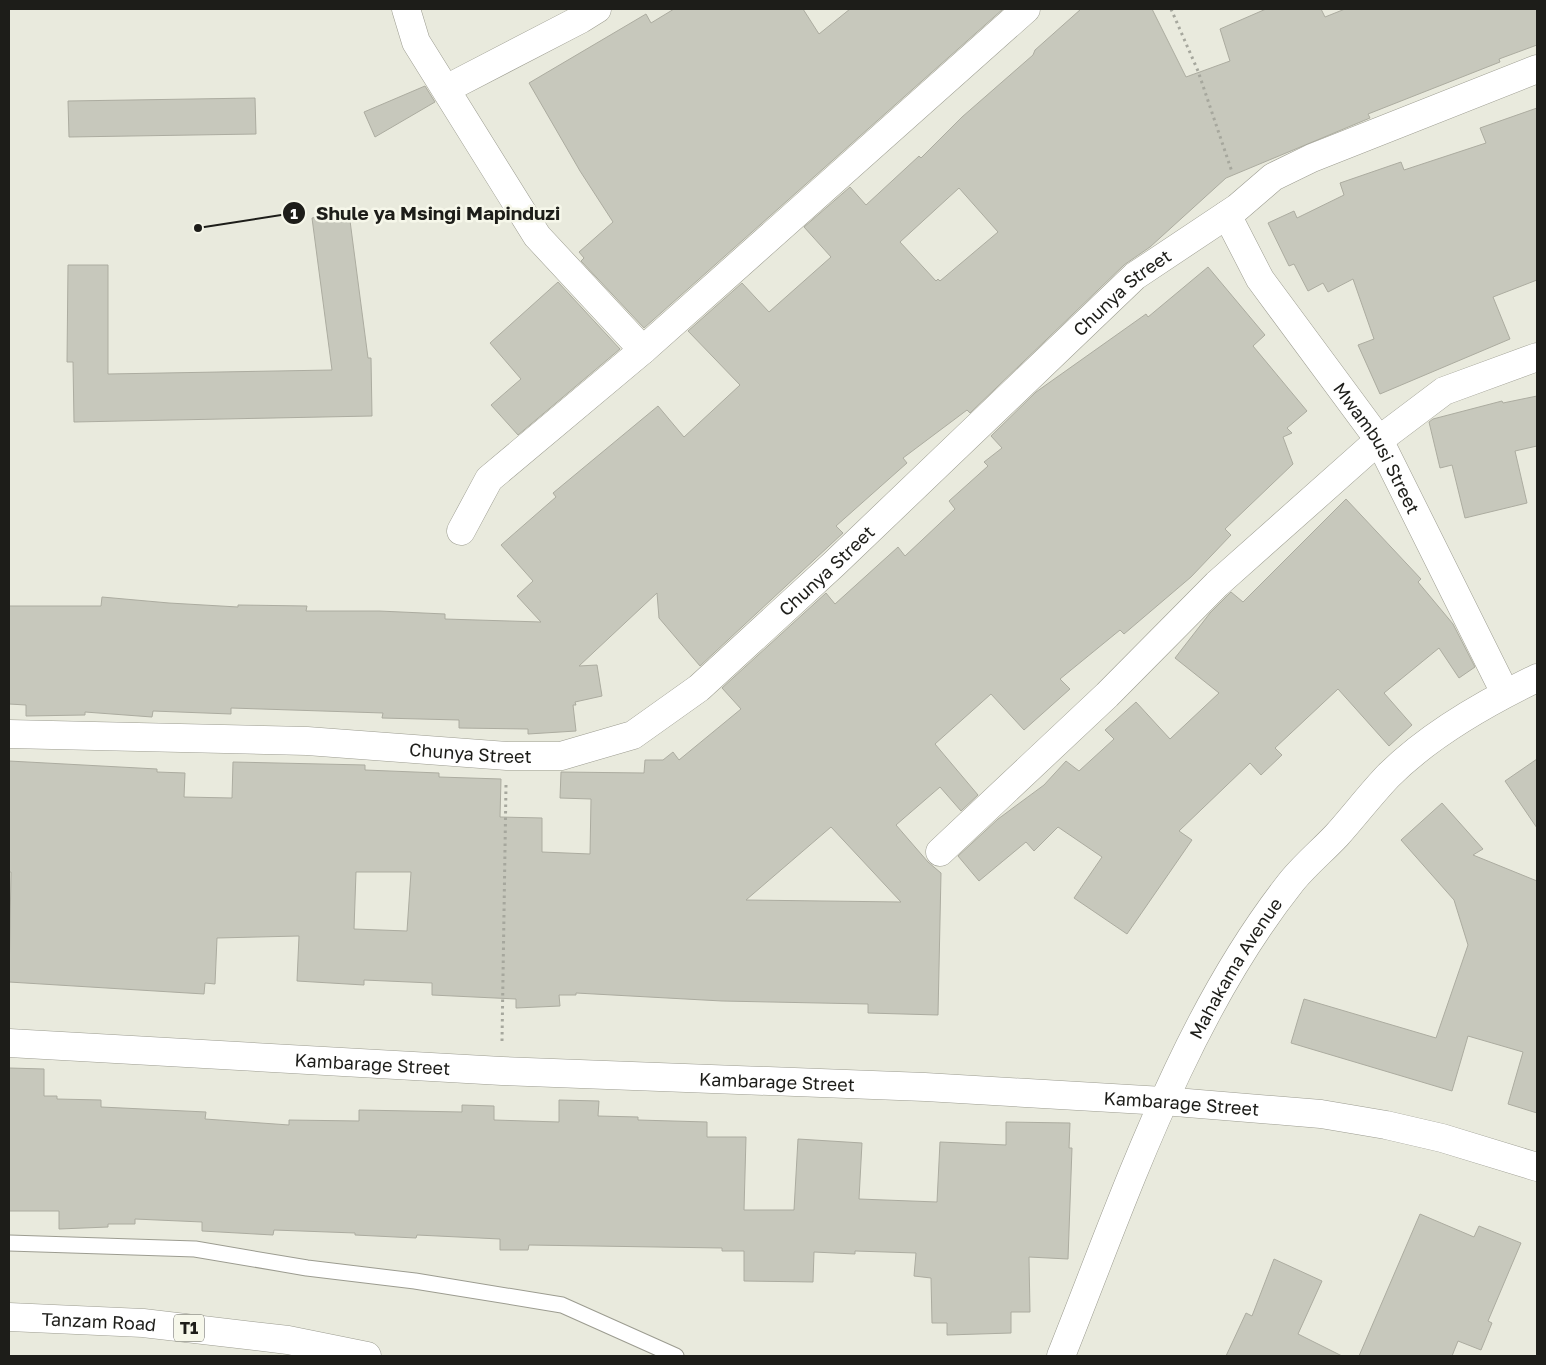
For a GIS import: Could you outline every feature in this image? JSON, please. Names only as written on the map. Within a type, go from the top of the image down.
[{"type":"main road","points":[[406,9],[416,42],[537,236],[643,350]]},
{"type":"main road","points":[[446,89],[597,9]]},
{"type":"main road","points":[[461,531],[489,479],[643,350],[1026,9]]},
{"type":"main road","name":"Chunya Street","points":[[9,734],[306,741],[508,756],[561,756],[633,735],[699,688],[834,564],[1135,276],[1232,212],[1273,177],[1312,158],[1537,69]]},
{"type":"main road","name":"Mwambusi Street","points":[[1232,212],[1260,279],[1379,440],[1505,693]]},
{"type":"main road","points":[[940,852],[1107,695],[1217,584],[1379,440],[1444,391],[1537,357]]},
{"type":"main road","name":"Mahakama Avenue","points":[[1061,1356],[1163,1101],[1233,965],[1293,880],[1388,776],[1432,739],[1505,693],[1537,678]]},
{"type":"main road","name":"Kambarage Street","points":[[9,1043],[502,1071],[925,1087],[1163,1101],[1321,1114],[1386,1125],[1442,1138],[1537,1167]]},
{"type":"main road","name":"Tanzam Road","points":[[9,1317],[143,1323],[288,1340],[366,1356]]},
{"type":"lane","points":[[9,1243],[194,1248],[306,1268],[415,1281],[562,1305],[676,1356]]},
{"type":"path","points":[[1171,9],[1198,71],[1231,165],[1232,212]]},
{"type":"path","points":[[502,1071],[504,852],[508,756]]},
{"type":"building","points":[[674,9],[803,9],[819,34],[850,9],[1003,9],[644,328],[581,261],[584,258],[579,252],[613,222],[580,171],[529,83],[646,14],[651,23]]},
{"type":"building","points":[[1081,9],[1152,9],[1186,77],[1230,61],[1220,29],[1266,9],[1321,9],[1325,17],[1345,9],[1537,9],[1537,45],[1499,59],[1500,62],[1368,114],[1370,118],[1226,178],[1150,247],[1124,265],[970,413],[967,410],[903,458],[907,463],[836,526],[843,533],[700,666],[659,618],[657,593],[579,666],[597,665],[602,696],[575,702],[576,705],[573,705],[576,731],[528,734],[528,729],[459,728],[459,720],[382,718],[383,713],[231,708],[231,714],[153,711],[152,717],[85,712],[85,715],[26,716],[26,705],[9,704],[9,606],[101,606],[102,597],[238,607],[238,605],[307,606],[306,611],[379,611],[445,614],[445,619],[541,622],[517,596],[533,581],[501,545],[556,497],[553,493],[658,406],[684,437],[740,385],[688,331],[742,283],[769,312],[831,257],[804,227],[850,187],[866,205],[919,156],[921,158],[962,117],[1033,55],[1035,50]],"holes":[[[959,188],[998,232],[940,281],[938,279],[936,281],[900,242]]]},
{"type":"building","points":[[425,86],[435,102],[375,137],[364,112]]},
{"type":"building","points":[[255,98],[256,134],[69,137],[68,101]]},
{"type":"building","points":[[1537,108],[1537,280],[1493,297],[1510,339],[1380,394],[1358,345],[1374,339],[1353,279],[1328,292],[1323,283],[1308,291],[1294,264],[1289,266],[1268,223],[1294,211],[1297,218],[1344,195],[1340,183],[1401,162],[1404,170],[1486,143],[1480,128]]},
{"type":"building","points":[[349,213],[368,358],[371,358],[372,416],[74,422],[73,362],[67,362],[68,265],[108,265],[108,374],[332,370],[312,218]]},
{"type":"building","points":[[1208,267],[1265,335],[1253,346],[1307,411],[1287,428],[1292,433],[1283,437],[1293,464],[1225,529],[1231,535],[1191,577],[1124,634],[1120,630],[1060,679],[1070,689],[1024,730],[991,694],[935,744],[978,795],[961,811],[940,787],[896,825],[928,862],[941,873],[938,1015],[868,1013],[868,1004],[722,1001],[576,993],[576,995],[559,995],[560,1006],[516,1008],[516,999],[432,995],[432,983],[364,980],[364,985],[297,981],[299,936],[217,938],[215,984],[205,983],[204,994],[9,982],[11,872],[9,872],[9,761],[157,769],[157,772],[185,773],[184,797],[232,798],[233,762],[365,765],[365,770],[439,773],[439,777],[501,779],[500,817],[542,818],[542,852],[590,854],[591,799],[560,798],[561,772],[644,773],[645,760],[663,760],[673,752],[679,760],[741,709],[722,688],[826,593],[835,604],[898,547],[905,556],[955,509],[949,501],[988,466],[984,462],[1002,448],[991,436],[1036,392],[1146,314],[1148,317]],"holes":[[[831,827],[901,902],[746,900]],[[356,872],[411,872],[407,931],[354,929]]]},
{"type":"building","points":[[558,282],[620,349],[518,435],[491,405],[521,379],[490,343]]},
{"type":"building","points":[[1537,396],[1537,446],[1515,451],[1527,503],[1465,518],[1452,465],[1440,468],[1429,422],[1433,419],[1502,401],[1503,403]]},
{"type":"building","points":[[1346,499],[1421,579],[1418,582],[1453,624],[1475,667],[1459,678],[1439,648],[1384,693],[1412,725],[1389,746],[1338,689],[1275,748],[1282,755],[1261,775],[1250,763],[1179,831],[1192,840],[1127,934],[1074,898],[1102,857],[1058,827],[1034,851],[1026,842],[979,881],[958,856],[998,819],[1044,785],[1066,761],[1079,771],[1114,739],[1105,730],[1136,702],[1170,739],[1219,693],[1175,658],[1210,613],[1231,592],[1243,602]]},
{"type":"building","points":[[1537,759],[1537,828],[1505,781]]},
{"type":"building","points":[[1442,803],[1483,849],[1473,855],[1537,881],[1537,1113],[1508,1104],[1523,1052],[1468,1036],[1452,1091],[1291,1043],[1304,999],[1436,1038],[1468,945],[1454,900],[1401,840]]},
{"type":"building","points":[[9,1068],[44,1069],[44,1096],[57,1096],[57,1099],[101,1100],[101,1107],[206,1112],[205,1119],[289,1125],[289,1120],[359,1121],[359,1110],[462,1112],[462,1105],[494,1106],[494,1120],[559,1122],[559,1100],[599,1101],[598,1116],[638,1117],[638,1120],[707,1122],[707,1137],[746,1137],[744,1210],[794,1210],[798,1139],[862,1143],[859,1199],[937,1202],[940,1142],[1006,1145],[1006,1122],[1070,1123],[1069,1148],[1072,1148],[1068,1259],[1029,1257],[1030,1312],[1011,1312],[1011,1333],[947,1335],[947,1323],[932,1323],[931,1278],[914,1276],[916,1253],[855,1251],[855,1254],[814,1252],[813,1282],[744,1281],[744,1251],[722,1251],[722,1248],[529,1245],[528,1250],[500,1250],[500,1239],[417,1235],[416,1238],[355,1235],[355,1233],[274,1230],[273,1235],[202,1231],[202,1222],[135,1219],[135,1224],[108,1224],[108,1227],[59,1229],[59,1211],[9,1211]]},
{"type":"building","points":[[1420,1214],[1474,1237],[1479,1226],[1521,1243],[1488,1321],[1492,1323],[1481,1350],[1458,1341],[1452,1356],[1359,1356]]},
{"type":"building","points":[[1274,1259],[1322,1281],[1298,1334],[1342,1356],[1226,1356],[1246,1313],[1252,1316]]},
{"type":"place","name":"Shule ya Msingi Mapinduzi","points":[[198,228]]}]
